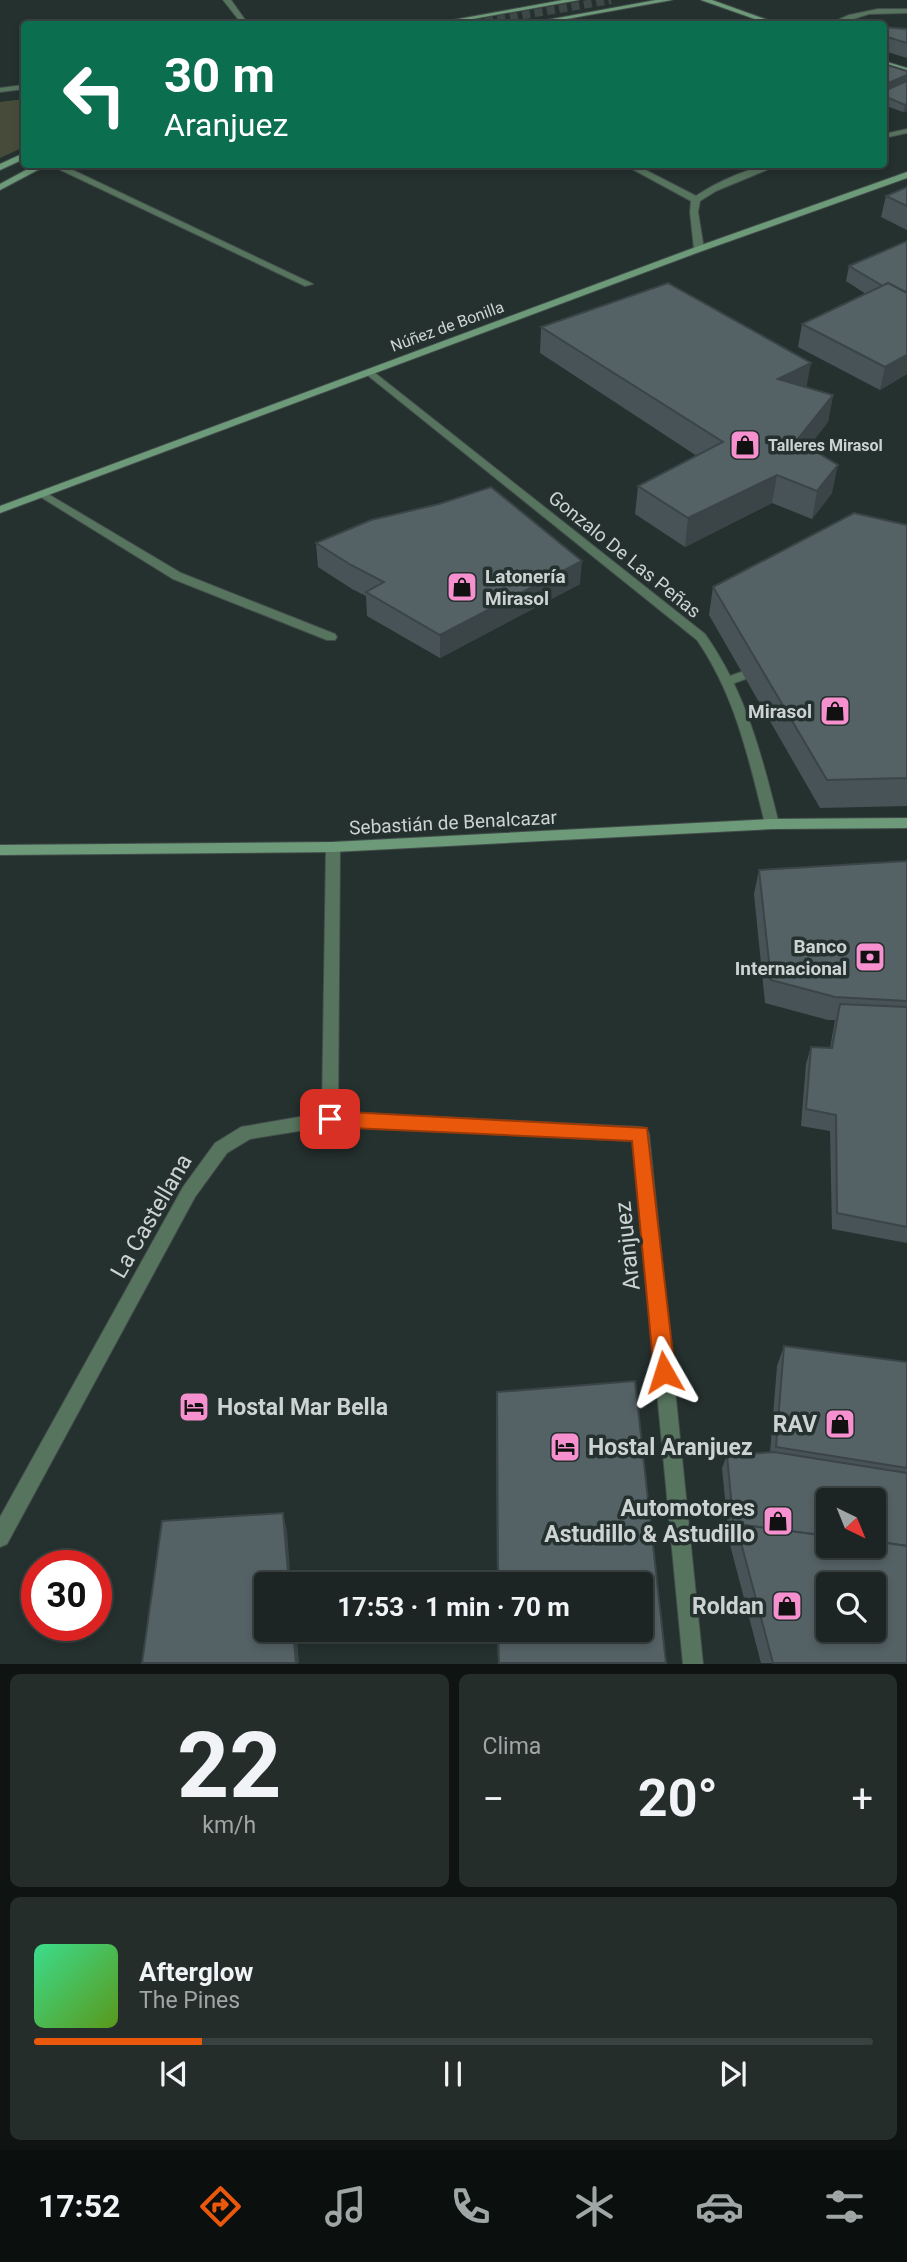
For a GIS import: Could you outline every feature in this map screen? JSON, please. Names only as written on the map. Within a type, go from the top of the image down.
[{"type":"street","points":[[228,0],[243,21]]},
{"type":"street","points":[[452,21],[575,0]]},
{"type":"street","points":[[546,21],[668,0]]},
{"type":"street","points":[[705,0],[766,21]]},
{"type":"street","points":[[839,21],[874,9],[907,11]]},
{"type":"street","points":[[887,64],[907,71]]},
{"type":"street","points":[[0,90],[21,87]]},
{"type":"street","points":[[887,135],[907,131]]},
{"type":"street","points":[[0,167],[21,157]]},
{"type":"street","points":[[0,187],[36,168]]},
{"type":"street","points":[[61,168],[308,284]]},
{"type":"street","points":[[634,168],[696,200]]},
{"type":"street","points":[[699,249],[694,212],[696,200],[713,189],[767,168]]},
{"type":"street","name":"Núñez de Bonilla","points":[[0,510],[699,249],[907,175]]},
{"type":"street","name":"Gonzalo De Las Peñas","points":[[370,372],[701,637],[729,681],[772,824]]},
{"type":"street","points":[[43,494],[177,576],[331,636]]},
{"type":"street","points":[[729,681],[772,670]]},
{"type":"street","name":"Sebastián de Benalcazar","points":[[0,850],[333,847],[772,824],[907,823]]},
{"type":"street","points":[[330,1119],[333,847]]},
{"type":"street","name":"La Castellana","points":[[0,1537],[189,1192],[221,1148],[247,1132],[330,1119]]},
{"type":"street","name":"Aranjuez","points":[[330,1119],[641,1133],[693,1664]]},
{"type":"green space","points":[[21,99],[21,148],[0,158],[0,102]]},
{"type":"building","points":[[887,27],[907,29],[907,43],[887,37]]},
{"type":"building","points":[[887,65],[907,71],[907,75],[887,84]]},
{"type":"building","points":[[907,81],[907,104],[887,97],[887,90]]},
{"type":"building","points":[[907,187],[907,206],[886,196]]},
{"type":"building","points":[[907,241],[907,293],[888,283],[883,286],[849,266]]},
{"type":"building","name":"Talleres Mirasol","points":[[668,283],[811,363],[778,379],[833,395],[797,440],[838,465],[817,491],[777,475],[688,518],[638,486],[723,442],[541,327]]},
{"type":"building","points":[[888,283],[907,293],[907,355],[885,367],[802,324]]},
{"type":"building","name":"Latonería Mirasol","points":[[491,487],[582,561],[440,635],[366,592],[384,582],[316,543],[371,520],[439,504]]},
{"type":"building","name":"Mirasol","points":[[854,513],[907,525],[907,778],[827,780],[713,587]]},
{"type":"building","points":[[907,861],[907,1001],[835,997],[771,980],[759,870]]},
{"type":"building","points":[[840,1004],[907,1007],[907,1227],[837,1213],[836,1115],[806,1109],[811,1047],[832,1048]]},
{"type":"building","name":"RAV","points":[[784,1346],[907,1362],[907,1468],[776,1447]]},
{"type":"building","points":[[635,1381],[666,1663],[499,1663],[498,1642],[653,1642],[653,1572],[498,1572],[497,1392]]},
{"type":"building","points":[[774,1452],[907,1473],[907,1546],[886,1543],[886,1488],[816,1488],[816,1534],[736,1524],[734,1529],[727,1455]]},
{"type":"building","points":[[283,1513],[288,1572],[254,1572],[254,1642],[294,1642],[296,1663],[142,1663],[162,1521]]},
{"type":"building","name":"Roldan","points":[[736,1524],[816,1534],[816,1558],[886,1558],[886,1543],[907,1546],[907,1663],[773,1663]]},
{"type":"tunnel","points":[[490,21],[611,0]]},
{"type":"place","name":"Talleres Mirasol","points":[[745,445]]},
{"type":"place","name":"Latonería Mirasol","points":[[462,587]]},
{"type":"place","name":"Mirasol","points":[[835,711]]},
{"type":"place","name":"Banco Internacional","points":[[870,957]]},
{"type":"place","name":"Hostal Mar Bella","points":[[194,1407]]},
{"type":"place","name":"RAV","points":[[840,1424]]},
{"type":"place","name":"Hostal Aranjuez","points":[[565,1447]]},
{"type":"place","name":"Automotores Astudillo & Astudillo","points":[[778,1521]]},
{"type":"place","name":"Roldan","points":[[787,1606]]},
{"type":"route","points":[[330,1119],[641,1133],[664,1372]]}]
